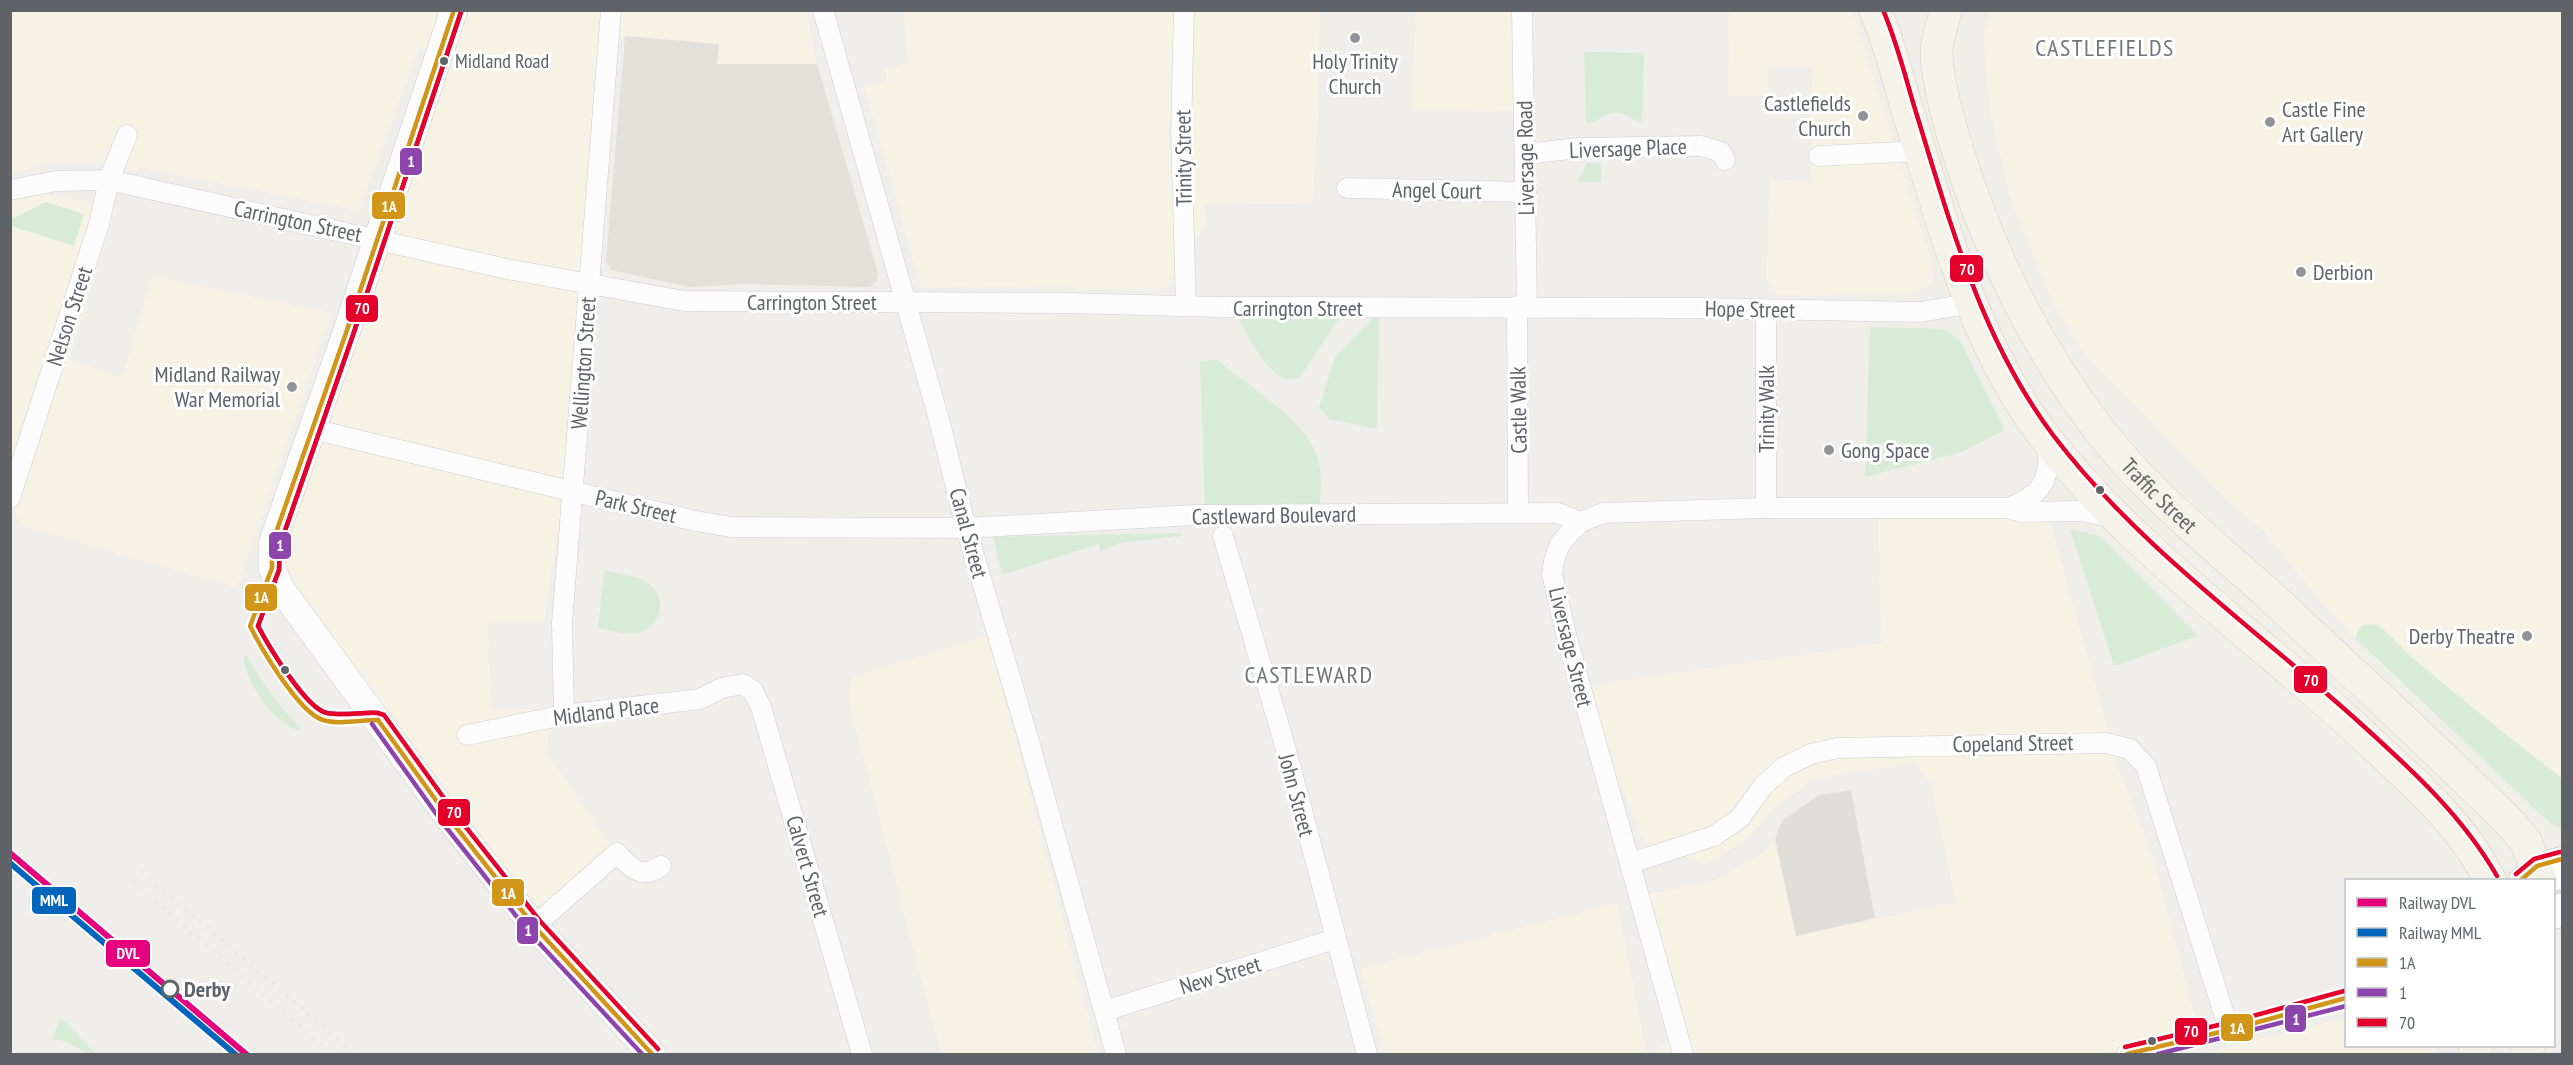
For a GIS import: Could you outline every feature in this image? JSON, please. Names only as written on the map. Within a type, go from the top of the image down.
[{"type":"main road","points":[[454,10],[272,544],[272,568],[281,589],[448,817],[534,926],[652,1054]]},
{"type":"main road","name":"Traffic Street","points":[[1875,10],[1972,303],[2005,373],[2046,440],[2120,519],[2200,593],[2298,676],[2411,780],[2463,835],[2489,879]]},
{"type":"main road","name":"Traffic Street","points":[[1946,10],[1937,58],[1952,128],[1972,196],[2017,298],[2050,357],[2084,409],[2133,470],[2163,501],[2266,593],[2511,824],[2526,842],[2546,874]]},
{"type":"street","name":"Wellington Street","points":[[564,715],[562,623],[610,10]]},
{"type":"street","name":"Canal Street","points":[[823,10],[941,427],[966,528],[1027,734],[1116,1054]]},
{"type":"street","name":"Trinity Street","points":[[1184,10],[1181,85],[1186,305]]},
{"type":"street","name":"Liversage Road","points":[[1522,10],[1526,154],[1522,306]]},
{"type":"street","name":"Nelson Street","points":[[10,498],[99,224],[109,180],[127,135]]},
{"type":"street","name":"Liversage Place","points":[[1526,154],[1578,148],[1701,146],[1721,152],[1725,160]]},
{"type":"street","points":[[1819,156],[1920,151]]},
{"type":"street","name":"Carrington Street","points":[[10,190],[57,181],[109,180],[378,238],[507,269],[658,298],[710,303],[906,302],[1356,308],[1522,306]]},
{"type":"street","name":"Angel Court","points":[[1347,188],[1526,192]]},
{"type":"street","name":"Hope Street","points":[[1522,306],[1921,312],[1972,303]]},
{"type":"street","name":"Castle Walk","points":[[1518,513],[1522,306]]},
{"type":"street","name":"Trinity Walk","points":[[1766,310],[1766,508]]},
{"type":"street","name":"Park Street","points":[[312,429],[573,492],[731,527],[966,528]]},
{"type":"street","name":"Liversage Street","points":[[2008,508],[2032,498],[2042,485],[2048,468],[2046,440]]},
{"type":"street","name":"Liversage Street","points":[[1683,1054],[1586,708],[1552,574],[1560,544],[1581,522],[1603,513],[1766,508],[2008,508],[2021,512],[2080,511],[2120,519]]},
{"type":"street","name":"Castleward Boulevard","points":[[966,528],[1194,515],[1558,513],[1581,522]]},
{"type":"street","name":"John Street","points":[[1223,536],[1282,739],[1367,1054]]},
{"type":"street","name":"Midland Place","points":[[467,735],[564,715],[700,699],[722,688],[743,684]]},
{"type":"street","name":"Calvert Street","points":[[743,684],[753,692],[761,706],[862,1054]]},
{"type":"street","name":"Copeland Street","points":[[1631,863],[1714,836],[1740,818],[1762,786],[1784,768],[1824,750],[1847,746],[2079,741],[2117,744],[2135,752],[2146,766],[2229,1030]]},
{"type":"street","points":[[534,926],[617,853],[636,871],[644,873],[654,871],[661,866]]},
{"type":"street","name":"New Street","points":[[1104,1011],[1335,939]]},
{"type":"street","points":[[2127,1054],[2229,1030],[2345,998]]},
{"type":"shaded area","name":"Derbion","points":[[1991,10],[2562,11],[2562,829],[2551,824],[2383,666],[2325,607],[2263,530],[2228,501],[2079,348],[2051,299],[2010,197],[1989,104],[1983,36]]},
{"type":"shaded area","points":[[10,11],[806,11],[817,64],[717,64],[719,45],[625,37],[603,54],[563,496],[544,622],[488,622],[493,711],[549,708],[548,754],[612,847],[537,911],[272,568],[440,54],[419,48],[359,211],[139,167],[137,172],[101,163],[46,163],[11,173]]},
{"type":"shaded area","points":[[903,11],[1320,11],[1318,115],[1312,203],[1203,204],[1207,223],[1168,288],[1076,290],[1073,286],[921,288],[864,86],[887,81],[885,68],[908,63]]},
{"type":"shaded area","points":[[1416,11],[1518,11],[1518,111],[1411,110]]},
{"type":"shaded area","points":[[1729,11],[1850,11],[1855,18],[1928,251],[1934,273],[1930,287],[1909,294],[1777,295],[1766,278],[1770,179],[1811,183],[1812,66],[1768,66],[1768,96],[1728,96]]},
{"type":"shaded area","points":[[625,36],[719,44],[717,64],[817,64],[878,273],[877,281],[869,287],[744,284],[690,287],[611,270],[606,261]]},
{"type":"shaded area","points":[[10,188],[116,207],[69,359],[122,377],[152,276],[332,313],[237,588],[22,526],[11,506]]},
{"type":"shaded area","points":[[2049,517],[2119,771],[2154,862],[2198,1028],[2104,1054],[1650,1054],[1680,1033],[1681,1005],[1648,894],[1714,881],[1761,854],[1775,839],[1796,936],[1956,902],[1931,783],[1915,763],[1814,779],[1773,809],[1747,840],[1705,864],[1644,840],[1612,765],[1592,685],[1881,644],[1878,518]]},
{"type":"shaded area","points":[[987,636],[1098,1054],[941,1054],[849,701],[852,677]]},
{"type":"shaded area","points":[[1851,790],[1875,918],[1796,936],[1775,839],[1782,821],[1819,795]]},
{"type":"shaded area","points":[[1617,903],[1647,1054],[1385,1054],[1360,969]]},
{"type":"shaded area","points":[[2345,1018],[2345,1047],[2436,1047],[2433,1054],[2200,1054]]},
{"type":"green space","points":[[1584,52],[1644,53],[1642,122],[1614,113],[1586,123]]},
{"type":"green space","points":[[1587,162],[1601,164],[1601,182],[1578,182]]},
{"type":"green space","points":[[46,202],[84,214],[74,246],[11,226],[11,219]]},
{"type":"green space","points":[[1375,316],[1379,316],[1377,429],[1329,419],[1319,407],[1335,357]]},
{"type":"green space","points":[[1340,317],[1300,377],[1289,379],[1279,376],[1265,362],[1246,334],[1239,318]]},
{"type":"green space","points":[[1870,327],[1944,329],[1960,341],[2005,430],[1962,452],[1865,477]]},
{"type":"green space","points":[[1217,360],[1286,414],[1308,439],[1315,451],[1320,471],[1319,506],[1205,508],[1200,361]]},
{"type":"green space","points":[[2070,529],[2100,536],[2198,636],[2114,666]]},
{"type":"green space","points":[[1182,533],[1181,536],[1120,543],[1100,552],[1099,544],[1002,575],[993,537]]},
{"type":"green space","points":[[604,571],[639,579],[655,590],[660,605],[656,620],[651,626],[644,631],[630,633],[598,628]]},
{"type":"green space","points":[[2374,624],[2384,630],[2451,690],[2562,778],[2562,829],[2551,824],[2355,638],[2361,626]]},
{"type":"green space","points":[[247,655],[271,693],[301,728],[296,730],[286,724],[262,700],[246,670],[243,659]]},
{"type":"green space","points":[[61,1018],[96,1054],[85,1052],[64,1041],[52,1039]]},
{"type":"railway","points":[[142,872],[355,1054]]},
{"type":"railway","points":[[134,882],[331,1054]]},
{"type":"rail line","name":"DVL","points":[[10,853],[246,1054]]},
{"type":"rail line","name":"MML","points":[[10,863],[235,1054]]},
{"type":"transit line","name":"1A","points":[[378,720],[336,722],[323,720],[313,715],[282,679],[250,626],[272,568],[272,544],[346,333],[454,10]]},
{"type":"transit line","name":"70","points":[[1883,10],[1897,47],[1941,194],[1970,278],[2006,359],[2028,398],[2053,435],[2122,514],[2160,550],[2320,688],[2416,775],[2452,813],[2497,876]]},
{"type":"transit line","name":"1","points":[[378,713],[333,714],[318,709],[288,675],[258,626],[279,570],[280,545],[461,12]]},
{"type":"transit line","name":"70","points":[[461,12],[280,545],[279,570],[258,626],[288,675],[318,709],[333,714],[378,713],[384,715],[454,812],[540,921],[658,1049]]},
{"type":"transit line","name":"1A","points":[[378,720],[448,817],[534,926],[652,1054]]},
{"type":"transit line","name":"1","points":[[372,724],[442,822],[528,931],[642,1054]]},
{"type":"transit line","name":"70","points":[[2516,874],[2534,859],[2560,852]]},
{"type":"transit line","name":"1A","points":[[2522,879],[2537,866],[2562,859]]},
{"type":"transit line","name":"70","points":[[2125,1047],[2227,1023],[2344,991]]},
{"type":"transit line","name":"1A","points":[[2127,1054],[2229,1030],[2345,998]]},
{"type":"transit line","name":"1","points":[[2158,1054],[2345,1006]]},
{"type":"place","name":"Holy Trinity Church","points":[[1355,38]]},
{"type":"place","name":"Midland Road","points":[[444,61]]},
{"type":"place","name":"Castlefields Church","points":[[1863,116]]},
{"type":"place","name":"Castle Fine Art Gallery","points":[[2270,122]]},
{"type":"place","name":"Derbion","points":[[2301,272]]},
{"type":"place","name":"Midland Railway War Memorial","points":[[292,387]]},
{"type":"place","name":"Gong Space","points":[[1829,450]]},
{"type":"place","name":"Derby Theatre","points":[[2527,636]]},
{"type":"place","name":"Derby","points":[[170,989]]},
{"type":"district","name":"CASTLEFIELDS","points":[[2105,47]]},
{"type":"district","name":"CASTLEWARD","points":[[1309,674]]}]
